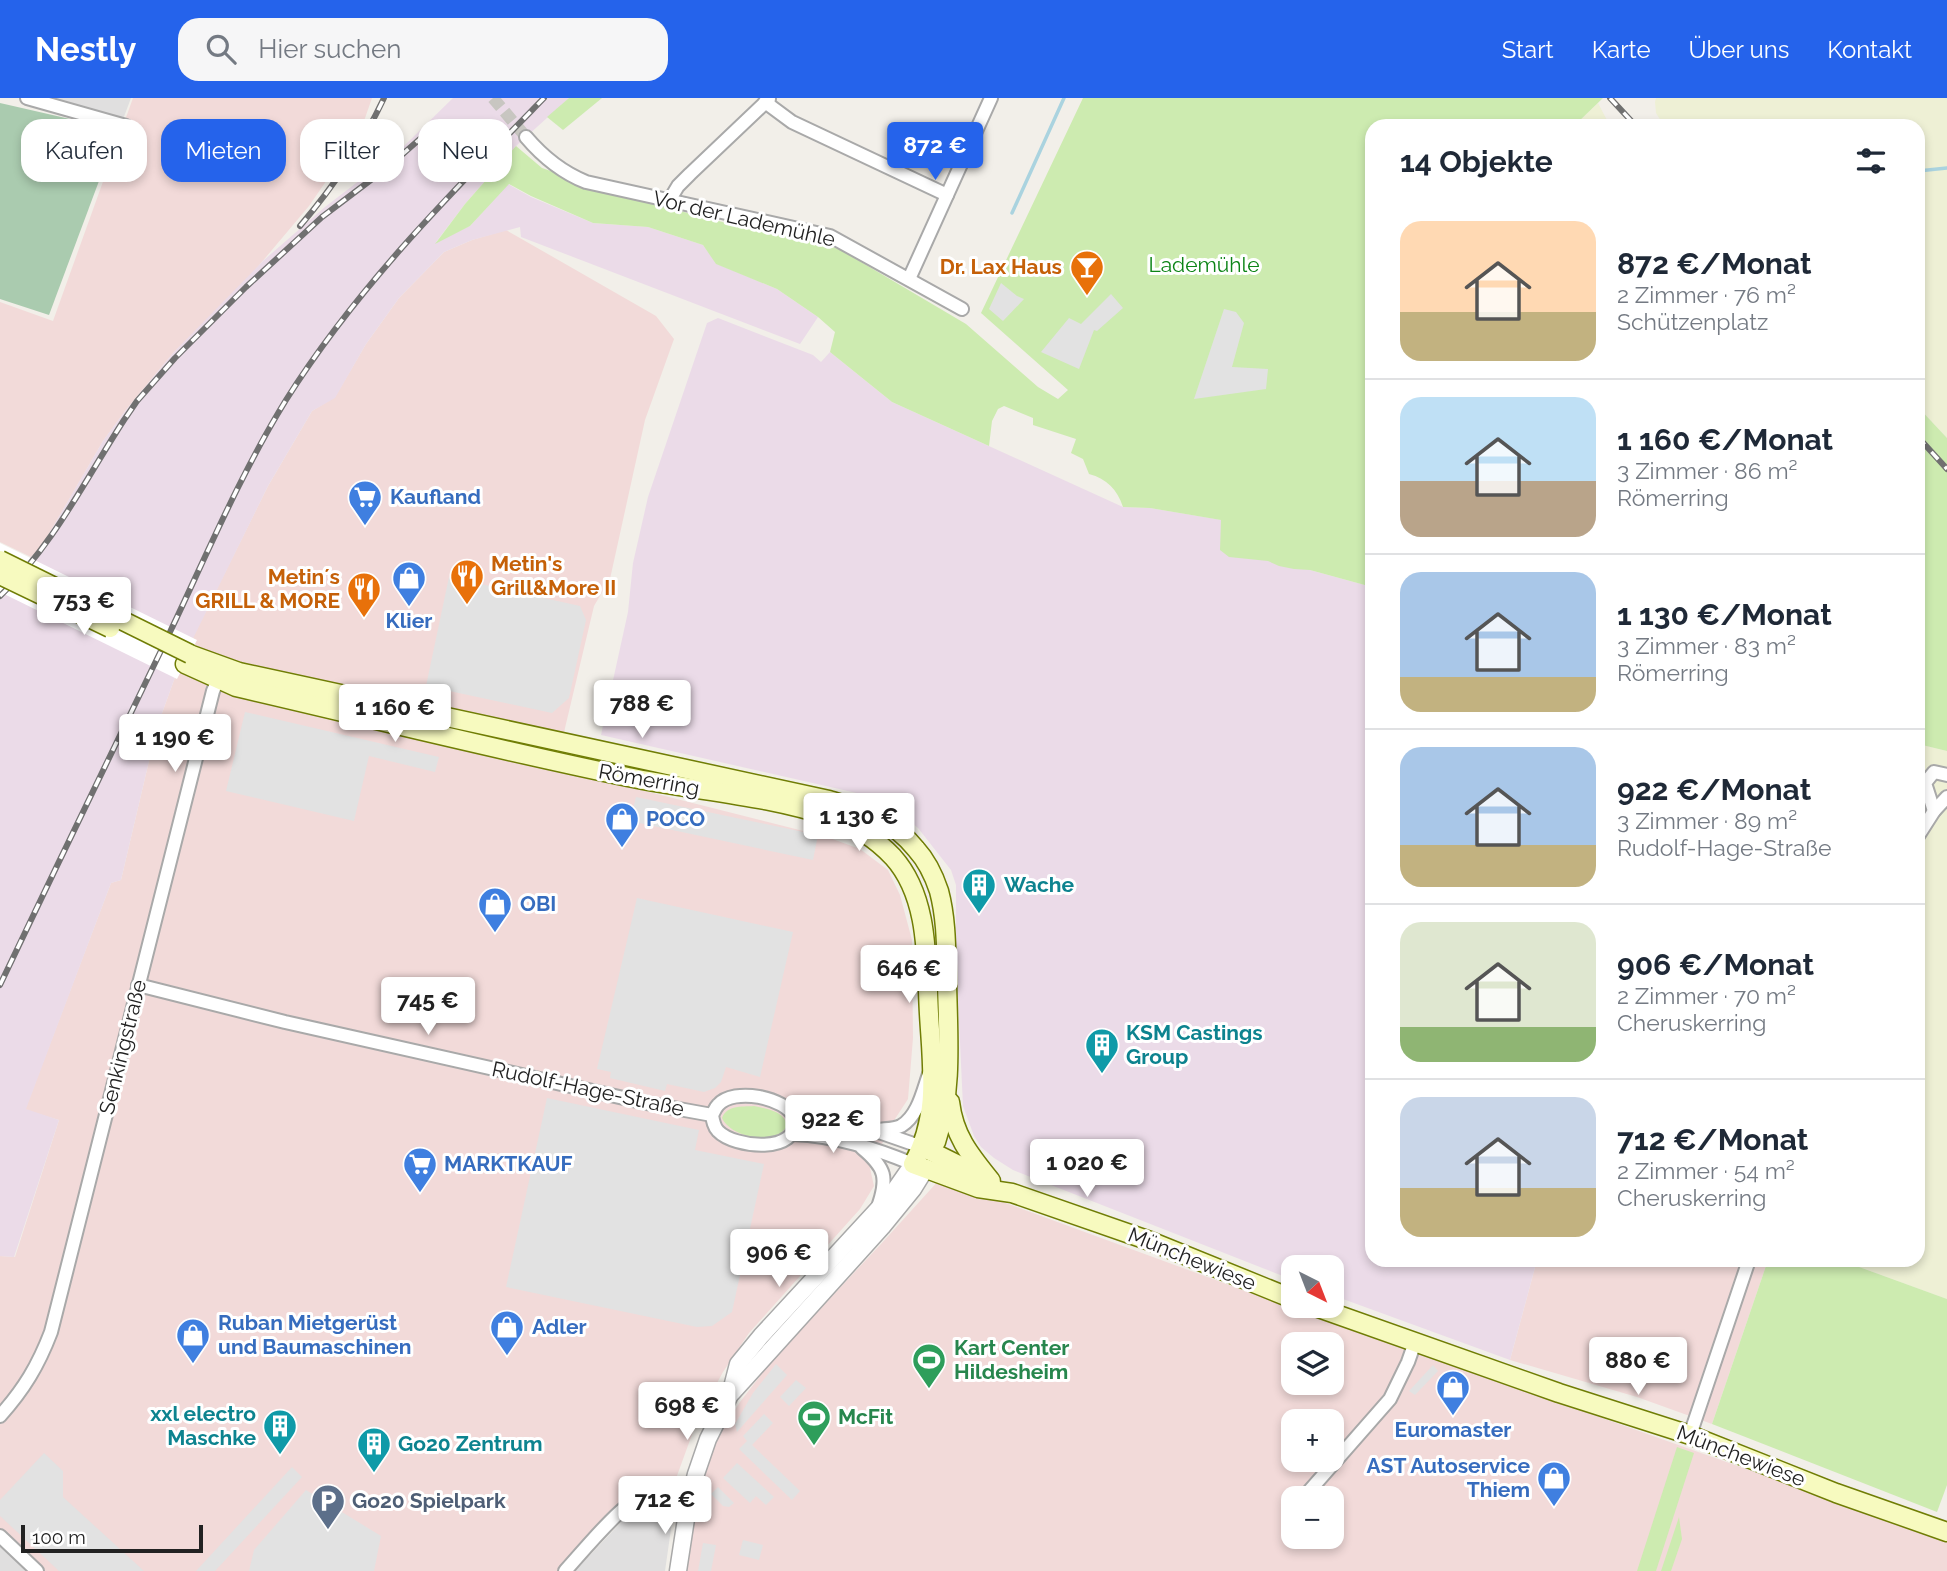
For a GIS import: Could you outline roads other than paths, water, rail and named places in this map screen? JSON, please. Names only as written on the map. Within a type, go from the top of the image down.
[{"type":"main road","name":"Römerring","points":[[0,560],[187,659]]},
{"type":"main road","name":"Römerring","points":[[0,575],[221,674],[362,700],[829,800],[882,818],[899,830],[929,867],[943,908],[948,1083],[941,1127],[923,1158]]},
{"type":"main road","name":"Römerring","points":[[221,674],[236,687],[584,768],[793,807],[830,817],[860,830],[898,864],[908,879],[920,908],[925,943],[932,1064],[931,1109],[923,1158]]},
{"type":"main road","name":"Münchewiese","points":[[948,1083],[956,1129],[966,1149],[991,1181]]},
{"type":"main road","name":"Münchewiese","points":[[923,1158],[991,1181],[1012,1193],[1150,1241],[1281,1293]]},
{"type":"main road","name":"Münchewiese","points":[[923,1158],[978,1188],[1012,1193]]},
{"type":"main road","name":"Münchewiese","points":[[1344,1317],[1690,1435],[1836,1493],[1947,1532]]},
{"type":"street","points":[[27,98],[101,119]]},
{"type":"street","points":[[909,279],[991,98]]},
{"type":"street","points":[[669,201],[678,186],[768,100],[792,122],[947,195]]},
{"type":"street","name":"Vor der Lademühle","points":[[526,137],[554,165],[575,177],[602,186],[830,236],[962,309]]},
{"type":"street","name":"Senkingstraße","points":[[0,1416],[30,1379],[51,1332],[211,700],[221,674]]},
{"type":"street","points":[[1934,811],[1925,782],[1934,772],[1947,775]]},
{"type":"street","points":[[1925,825],[1947,797]]},
{"type":"street","name":"Rudolf-Hage-Straße","points":[[138,985],[285,1022],[646,1103],[712,1115]]},
{"type":"street","name":"Rudolf-Hage-Straße","points":[[923,1158],[816,1135],[793,1134],[787,1140],[766,1144],[730,1139],[718,1132],[712,1115],[718,1104],[742,1095],[782,1105],[793,1113],[795,1118],[876,1130],[901,1126],[916,1108],[932,1064]]},
{"type":"street","points":[[793,1134],[795,1118]]},
{"type":"street","name":"Rudolf-Hage-Straße","points":[[876,1130],[923,1158]]},
{"type":"street","points":[[857,1143],[877,1160],[883,1170],[885,1184],[877,1210]]},
{"type":"street","points":[[678,1571],[696,1474],[708,1438],[730,1395],[738,1364],[923,1158]]},
{"type":"street","points":[[730,1395],[914,1189],[923,1158]]},
{"type":"street","points":[[1690,1435],[1747,1267]]},
{"type":"street","points":[[1314,1486],[1390,1399],[1415,1342]]},
{"type":"street","points":[[565,1571],[624,1508],[636,1499],[650,1497],[688,1506]]},
{"type":"street","points":[[0,1536],[37,1571]]},
{"type":"waterway","points":[[1012,213],[1064,98]]},
{"type":"waterway","points":[[1925,170],[1947,168]]},
{"type":"tunnel","points":[[493,98],[526,137]]},
{"type":"railway","points":[[300,226],[346,165],[384,98]]},
{"type":"railway","points":[[0,985],[239,485],[286,400],[343,318],[407,242],[544,98]]},
{"type":"railway","points":[[1610,98],[1630,119]]},
{"type":"railway","points":[[0,596],[36,556],[137,401],[175,358],[322,217],[418,141]]},
{"type":"railway","points":[[1925,445],[1947,469]]},
{"type":"place","name":"Dr. Lax Haus","points":[[1087,297]]},
{"type":"place","name":"Kaufland","points":[[365,527]]},
{"type":"place","name":"Metin's Grill&More II","points":[[467,606]]},
{"type":"place","name":"Klier","points":[[409,608]]},
{"type":"place","name":"Metin´s GRILL & MORE","points":[[364,619]]},
{"type":"place","name":"POCO","points":[[622,849]]},
{"type":"place","name":"Wache","points":[[979,915]]},
{"type":"place","name":"OBI","points":[[495,934]]},
{"type":"place","name":"KSM Castings Group","points":[[1102,1075]]},
{"type":"place","name":"MARKTKAUF","points":[[420,1194]]},
{"type":"place","name":"Adler","points":[[507,1357]]},
{"type":"place","name":"Ruban Mietgerüst und Baumaschinen","points":[[193,1365]]},
{"type":"place","name":"Kart Center Hildesheim","points":[[929,1390]]},
{"type":"place","name":"Euromaster","points":[[1453,1417]]},
{"type":"place","name":"McFit","points":[[814,1447]]},
{"type":"place","name":"xxl electro Maschke","points":[[280,1456]]},
{"type":"place","name":"Go20 Zentrum","points":[[374,1474]]},
{"type":"place","name":"AST Autoservice Thiem","points":[[1554,1508]]},
{"type":"place","name":"Go20 Spielpark","points":[[328,1531]]},
{"type":"park label","name":"Lademühle","points":[[1204,265]]}]
